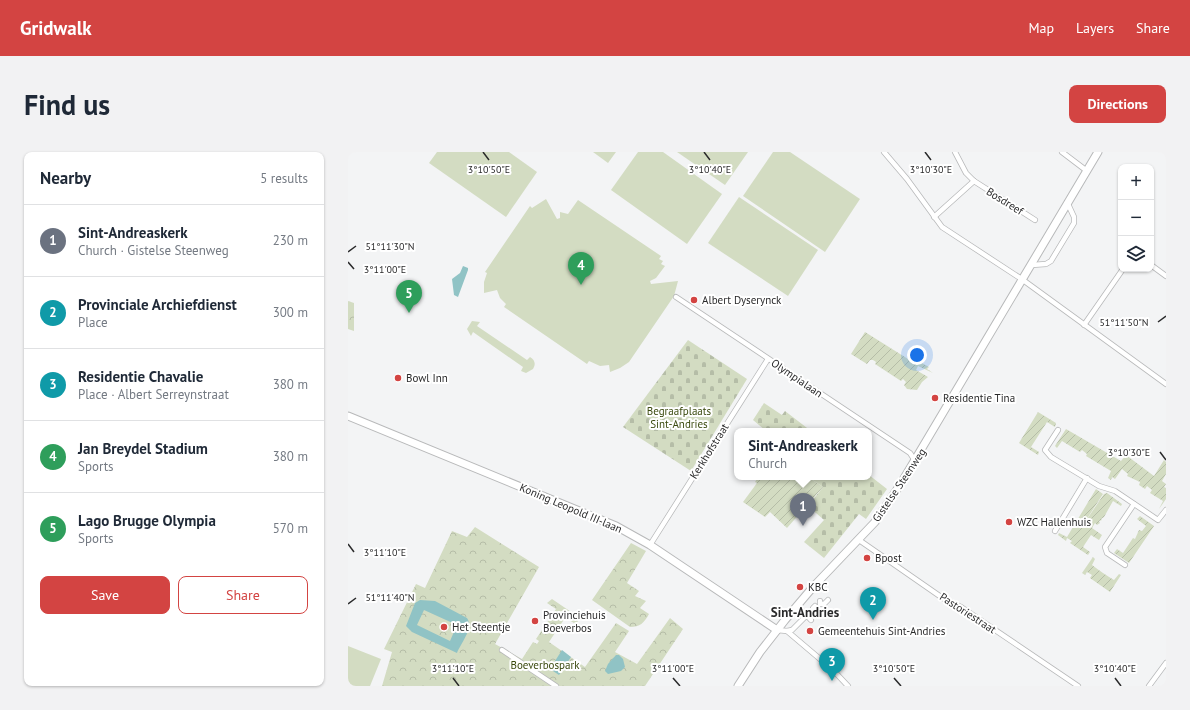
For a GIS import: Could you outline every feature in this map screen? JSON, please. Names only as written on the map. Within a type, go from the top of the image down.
[{"type":"main road","name":"Gistelse Steenweg","points":[[738,686],[760,652],[812,587],[875,522],[916,462],[1098,152]]},
{"type":"main road","name":"Koning Leopold III-laan","points":[[348,416],[616,526],[650,545],[777,630]]},
{"type":"street","name":"Bosdreef","points":[[955,152],[966,172],[974,181],[1035,220]]},
{"type":"street","points":[[1062,152],[1088,170]]},
{"type":"street","points":[[887,153],[934,217],[944,228],[1023,280],[1166,384]]},
{"type":"street","name":"Bosdreef","points":[[934,217],[974,181]]},
{"type":"street","points":[[1032,265],[1046,264],[1051,261],[1074,223],[1074,217],[1068,204]]},
{"type":"street","points":[[1154,267],[1166,276]]},
{"type":"street","points":[[1084,325],[1122,272]]},
{"type":"street","name":"Olympialaan","points":[[676,297],[871,428]]},
{"type":"street","name":"Kerkhofstraat","points":[[650,545],[768,359]]},
{"type":"street","name":"Olympialaan","points":[[872,429],[910,454],[916,462]]},
{"type":"street","points":[[1058,430],[1046,452],[1052,458],[1099,486],[1114,491],[1158,520],[1166,510]]},
{"type":"street","points":[[1055,531],[1087,478]]},
{"type":"street","points":[[1125,565],[1107,553],[1105,547],[1134,504]]},
{"type":"street","name":"Pastoriestraat","points":[[859,540],[944,599],[961,607],[1078,686]]},
{"type":"street","points":[[787,632],[792,630],[817,605],[824,604],[828,600]]},
{"type":"street","points":[[797,605],[811,620]]},
{"type":"street","points":[[777,630],[787,632],[833,670],[848,686]]},
{"type":"street","points":[[502,650],[556,686]]},
{"type":"street","points":[[1149,686],[1166,663]]},
{"type":"green space","points":[[437,152],[509,152],[537,172],[506,217],[429,163]]},
{"type":"green space","points":[[593,152],[616,152],[608,163]]},
{"type":"green space","points":[[638,152],[663,152],[722,194],[687,244],[611,190]]},
{"type":"green space","points":[[677,152],[748,152],[725,185]]},
{"type":"green space","points":[[773,152],[790,152],[860,199],[825,252],[743,196]]},
{"type":"green space","points":[[739,197],[818,250],[788,296],[708,243]]},
{"type":"green space","points":[[546,199],[557,219],[560,218],[560,212],[568,214],[578,200],[661,256],[659,259],[663,261],[661,264],[665,266],[656,278],[650,281],[651,284],[678,281],[674,296],[629,362],[620,368],[610,372],[609,365],[600,366],[589,361],[587,364],[504,307],[506,304],[500,298],[497,290],[484,293],[484,282],[487,273],[485,272],[530,206],[532,208]]},
{"type":"green space","points":[[348,301],[354,303],[354,331],[348,329]]},
{"type":"green space","points":[[472,321],[480,322],[477,326],[527,360],[530,357],[532,358],[535,364],[533,369],[526,373],[521,371],[523,367],[473,332],[471,336],[467,329]]},
{"type":"green space","points":[[865,332],[916,364],[918,361],[929,367],[927,369],[933,373],[918,366],[916,370],[928,377],[922,382],[917,390],[907,389],[904,385],[906,382],[903,379],[901,381],[875,364],[876,362],[873,360],[870,360],[867,364],[851,354]]},
{"type":"green space","name":"Begraafplaats Sint-Andries","points":[[688,340],[747,379],[691,471],[623,427]]},
{"type":"green space","points":[[764,403],[782,415],[785,411],[807,428],[762,428],[753,420]]},
{"type":"green space","points":[[1038,412],[1056,423],[1055,427],[1047,422],[1031,447],[1039,452],[1038,455],[1019,443]]},
{"type":"green space","points":[[1066,429],[1121,461],[1126,455],[1154,476],[1164,460],[1166,462],[1166,474],[1162,481],[1166,484],[1164,487],[1166,488],[1166,499],[1159,509],[1163,501],[1150,493],[1152,490],[1147,486],[1145,489],[1139,485],[1140,482],[1127,476],[1128,474],[1122,469],[1115,479],[1112,477],[1111,480],[1108,478],[1111,471],[1086,456],[1087,454],[1082,450],[1080,452],[1062,441],[1057,448],[1055,446]]},
{"type":"green space","points":[[872,477],[887,489],[866,519],[859,514],[824,558],[804,542],[824,520],[808,506],[823,487],[812,480],[872,480]]},
{"type":"green space","points":[[756,480],[812,480],[823,487],[787,528],[770,512],[765,517],[743,502],[757,483],[755,482]]},
{"type":"green space","points":[[1096,489],[1103,494],[1079,531],[1104,494],[1107,493],[1122,504],[1121,506],[1113,501],[1104,517],[1101,519],[1102,520],[1099,521],[1100,523],[1097,525],[1095,523],[1092,528],[1102,535],[1099,540],[1091,535],[1083,547],[1090,552],[1088,555],[1070,543],[1072,541],[1067,538],[1066,541],[1058,535],[1059,533],[1067,537]]},
{"type":"green space","points":[[1140,516],[1154,526],[1129,563],[1114,553],[1117,549],[1123,553],[1133,538],[1135,539],[1139,530],[1142,531],[1146,526],[1137,519]]},
{"type":"green space","name":"Boeverbospark","points":[[475,527],[539,567],[495,644],[522,659],[533,642],[537,644],[539,641],[536,639],[556,609],[547,603],[552,599],[580,618],[576,624],[565,618],[549,642],[585,667],[616,623],[629,631],[615,652],[637,664],[670,618],[683,629],[645,686],[382,686],[392,652],[384,649],[416,584],[425,588],[452,531],[467,537]]},
{"type":"green space","points":[[631,543],[646,551],[627,583],[639,591],[635,596],[646,601],[640,608],[649,614],[641,624],[630,627],[592,600]]},
{"type":"green space","points":[[1093,557],[1095,559],[1092,565],[1114,580],[1119,574],[1121,575],[1110,592],[1090,578],[1092,575],[1087,572],[1085,575],[1082,573]]},
{"type":"green space","points":[[348,646],[381,659],[370,686],[348,686]]},
{"type":"water","points":[[463,266],[468,268],[468,270],[458,297],[454,295],[452,279],[460,273]]},
{"type":"water","points":[[420,600],[435,601],[467,618],[469,622],[468,631],[457,653],[412,632],[406,626],[415,603]],"holes":[[[424,610],[457,625],[450,641],[417,625]]]},
{"type":"water","points":[[562,650],[571,657],[559,675],[550,669]]},
{"type":"water","points":[[616,655],[619,655],[623,659],[625,667],[621,671],[608,674],[605,671],[608,664]]},
{"type":"place","name":"Jan Breydel Stadium","points":[[581,285]]},
{"type":"place","name":"Albert Dyserynck","points":[[694,300]]},
{"type":"place","name":"Lago Brugge Olympia","points":[[409,313]]},
{"type":"place","name":"Bowl Inn","points":[[398,378]]},
{"type":"place","name":"Residentie Tina","points":[[935,398]]},
{"type":"place","name":"WZC Hallenhuis","points":[[1009,522]]},
{"type":"place","name":"Sint-Andreaskerk","points":[[803,526]]},
{"type":"place","name":"Bpost","points":[[867,558]]},
{"type":"place","name":"KBC","points":[[800,587]]},
{"type":"place","name":"Provinciale Archiefdienst","points":[[873,620]]},
{"type":"place","name":"Provinciehuis Boeverbos","points":[[535,621]]},
{"type":"place","name":"Het Steentje","points":[[444,627]]},
{"type":"place","name":"Gemeentehuis Sint-Andries","points":[[810,631]]},
{"type":"place","name":"Residentie Chavalie","points":[[832,681]]},
{"type":"district","name":"Sint-Andries","points":[[805,612]]}]
